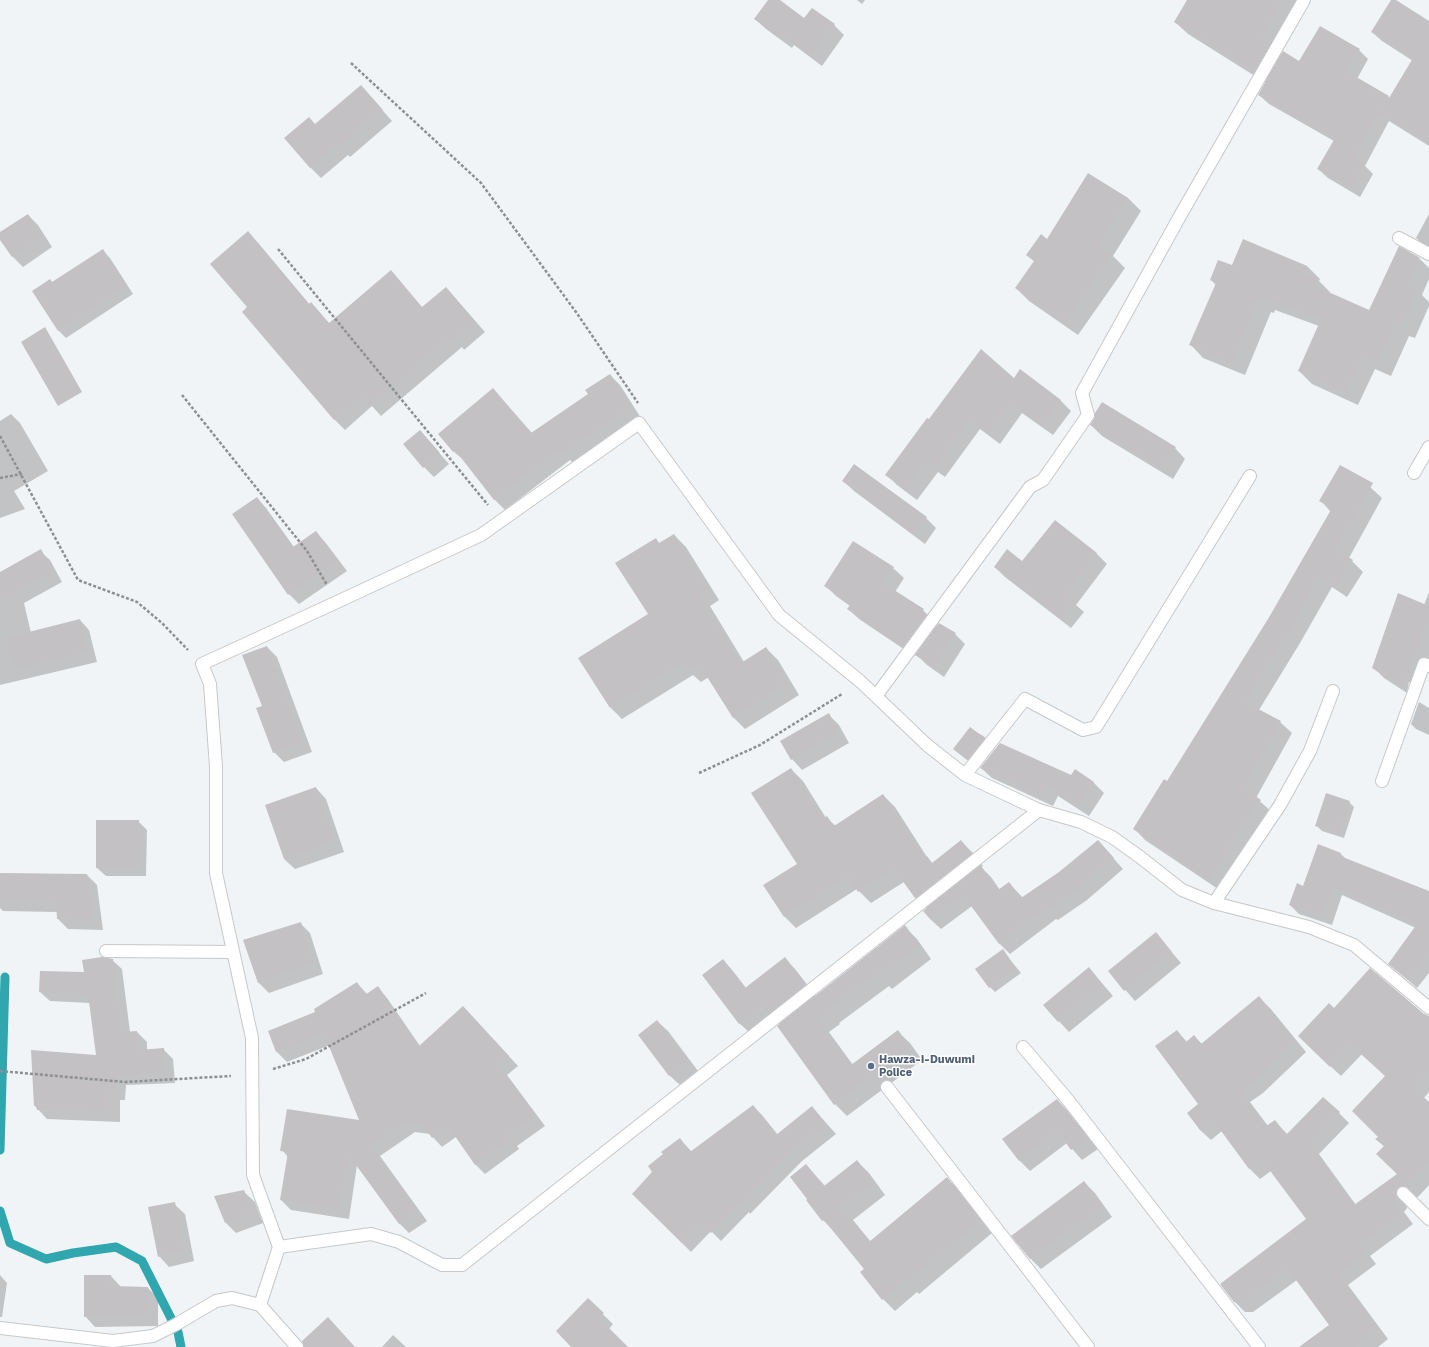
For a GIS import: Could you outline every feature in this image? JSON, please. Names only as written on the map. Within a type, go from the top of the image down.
[{"type":"lane","points":[[876,696],[1030,487],[1043,480],[1088,416],[1082,393],[1180,216],[1304,0]]},
{"type":"lane","points":[[1399,238],[1429,254]]},
{"type":"lane","points":[[260,1305],[279,1247],[253,1175],[252,1038],[216,873],[216,768],[210,684],[202,664],[481,535],[639,423],[779,615],[861,682],[927,745],[965,775],[1039,810],[1081,822],[1112,837],[1182,890],[1214,903],[1309,927],[1354,945],[1429,1008]]},
{"type":"lane","points":[[1414,473],[1429,447]]},
{"type":"lane","points":[[965,775],[1025,699],[1083,730],[1096,727],[1250,476]]},
{"type":"lane","points":[[1382,781],[1424,664],[1429,666]]},
{"type":"lane","points":[[1214,903],[1280,805],[1310,751],[1333,691]]},
{"type":"lane","points":[[279,1247],[371,1234],[400,1242],[442,1265],[462,1265],[1039,810]]},
{"type":"lane","points":[[106,951],[233,952]]},
{"type":"lane","points":[[1024,1047],[1073,1106],[1259,1347]]},
{"type":"lane","points":[[887,1087],[1088,1347]]},
{"type":"lane","points":[[1403,1193],[1429,1219]]},
{"type":"lane","points":[[0,1328],[113,1341],[153,1336],[216,1301],[232,1298],[260,1305],[296,1347]]},
{"type":"path","points":[[351,63],[481,183],[576,312],[642,410],[639,423]]},
{"type":"path","points":[[278,249],[501,521]]},
{"type":"path","points":[[182,395],[307,551],[338,602]]},
{"type":"path","points":[[0,436],[22,474],[78,580],[137,602],[162,623],[202,664]]},
{"type":"path","points":[[0,478],[22,474]]},
{"type":"path","points":[[699,773],[760,745],[861,682]]},
{"type":"path","points":[[0,1071],[125,1082],[253,1075],[306,1059],[426,993]]},
{"type":"building","points":[[768,0],[780,0],[804,18],[812,8],[835,24],[811,57],[783,35],[781,38],[754,19]]},
{"type":"building","points":[[1187,0],[1282,0],[1262,38],[1271,43],[1254,71],[1174,22]]},
{"type":"building","points":[[1391,0],[1396,0],[1429,21],[1429,143],[1380,113],[1413,58],[1371,32]]},
{"type":"building","points":[[1320,26],[1360,49],[1346,71],[1389,96],[1354,158],[1364,164],[1351,188],[1317,169],[1335,138],[1258,95],[1283,51],[1299,61]]},
{"type":"building","points":[[361,85],[383,110],[339,147],[337,145],[310,168],[284,138],[309,117],[315,124]]},
{"type":"building","points":[[1088,173],[1128,198],[1099,245],[1113,254],[1065,323],[1015,288],[1034,261],[1026,255],[1041,234],[1047,239]]},
{"type":"building","points":[[28,214],[43,237],[12,257],[0,240],[0,232]]},
{"type":"building","points":[[248,231],[309,304],[311,302],[329,323],[391,270],[422,307],[446,287],[476,322],[454,341],[451,338],[371,406],[362,397],[334,420],[242,312],[247,307],[210,264]]},
{"type":"building","points":[[1243,239],[1307,266],[1305,273],[1318,278],[1315,286],[1369,310],[1399,246],[1420,258],[1408,285],[1418,290],[1402,326],[1396,324],[1378,364],[1362,357],[1345,393],[1298,371],[1321,319],[1262,298],[1261,301],[1258,300],[1232,363],[1189,345],[1216,283],[1210,280],[1218,260],[1232,265]]},
{"type":"building","points":[[103,249],[127,286],[58,331],[32,291],[50,279],[52,282]]},
{"type":"building","points":[[45,327],[82,392],[58,406],[21,342]]},
{"type":"building","points":[[981,349],[1014,378],[1020,369],[1061,400],[1042,426],[1012,404],[989,434],[970,420],[935,467],[927,462],[906,490],[885,475]]},
{"type":"building","points":[[610,374],[632,407],[562,454],[559,450],[494,500],[455,450],[453,452],[438,434],[493,388],[531,433],[588,394],[585,390]]},
{"type":"building","points":[[1102,402],[1176,447],[1162,469],[1090,425]]},
{"type":"building","points":[[420,430],[440,453],[423,468],[403,444]]},
{"type":"building","points":[[854,464],[927,517],[914,535],[842,481]]},
{"type":"building","points":[[1340,465],[1373,483],[1336,549],[1353,560],[1335,586],[1320,576],[1289,632],[1245,702],[1281,721],[1244,788],[1261,800],[1229,844],[1233,847],[1209,881],[1133,829],[1164,779],[1167,781],[1268,619],[1332,508],[1319,501]]},
{"type":"building","points":[[257,497],[293,547],[316,531],[338,560],[288,595],[232,514]]},
{"type":"building","points":[[1055,520],[1097,553],[1065,595],[1074,601],[1061,619],[994,567],[1007,549],[1022,561]]},
{"type":"building","points":[[674,534],[708,588],[699,594],[741,663],[766,647],[788,683],[733,718],[699,664],[688,671],[682,663],[610,708],[578,658],[648,614],[615,563],[656,538],[659,543]]},
{"type":"building","points":[[853,541],[894,567],[883,583],[924,609],[922,611],[927,614],[903,647],[847,609],[851,604],[824,586]]},
{"type":"building","points":[[41,549],[53,572],[0,601],[0,572]]},
{"type":"building","points":[[1398,593],[1429,606],[1429,614],[1403,688],[1372,668]]},
{"type":"building","points":[[80,619],[88,652],[13,670],[5,638]]},
{"type":"building","points":[[939,623],[956,633],[934,667],[915,655]]},
{"type":"building","points":[[267,646],[302,742],[273,753],[256,708],[262,706],[242,655]]},
{"type":"building","points":[[829,713],[839,732],[791,760],[780,741]]},
{"type":"building","points":[[970,727],[985,737],[967,760],[953,749]]},
{"type":"building","points":[[1000,743],[1071,775],[1075,769],[1094,782],[1078,807],[1047,786],[1043,796],[980,768]]},
{"type":"building","points":[[791,768],[823,819],[827,816],[834,826],[883,794],[924,858],[927,856],[932,863],[961,840],[972,854],[915,898],[894,869],[858,892],[848,876],[784,917],[763,885],[797,864],[751,793]]},
{"type":"building","points":[[316,787],[334,842],[284,859],[265,805]]},
{"type":"building","points":[[1326,793],[1350,801],[1339,834],[1315,826]]},
{"type":"building","points":[[96,820],[139,820],[138,868],[96,868]]},
{"type":"building","points":[[1098,840],[1114,858],[1077,890],[1047,911],[1045,909],[999,944],[963,895],[930,919],[923,911],[981,866],[998,890],[1009,882],[1021,898],[1059,872]]},
{"type":"building","points":[[1318,844],[1341,853],[1340,856],[1429,891],[1429,953],[1408,980],[1388,964],[1417,924],[1333,887],[1323,916],[1289,905],[1297,883],[1303,886]]},
{"type":"building","points":[[0,873],[87,874],[94,920],[57,919],[56,902],[0,901]]},
{"type":"building","points":[[301,922],[313,963],[258,983],[243,940]]},
{"type":"building","points":[[905,925],[920,946],[879,977],[876,974],[818,1019],[851,1065],[898,1030],[910,1047],[834,1105],[777,1026]]},
{"type":"building","points":[[1156,932],[1172,952],[1124,991],[1108,971]]},
{"type":"building","points":[[1003,949],[1016,968],[989,988],[975,969]]},
{"type":"building","points":[[102,957],[113,959],[122,1032],[137,1031],[138,1050],[164,1048],[166,1073],[117,1076],[116,1090],[110,1091],[111,1112],[37,1110],[36,1105],[34,1106],[31,1050],[96,1055],[88,994],[39,992],[40,971],[84,972],[82,960]]},
{"type":"building","points":[[785,957],[806,984],[768,1014],[762,1006],[739,1024],[702,975],[723,959],[745,988]]},
{"type":"building","points":[[1089,967],[1103,985],[1058,1022],[1043,1005]]},
{"type":"building","points":[[1370,968],[1424,1014],[1429,1016],[1429,1071],[1414,1088],[1429,1102],[1429,1164],[1407,1187],[1401,1186],[1396,1191],[1397,1198],[1394,1201],[1403,1213],[1360,1245],[1366,1253],[1339,1274],[1378,1329],[1354,1347],[1299,1347],[1329,1325],[1288,1269],[1243,1302],[1234,1302],[1220,1284],[1306,1219],[1262,1160],[1249,1169],[1213,1120],[1200,1130],[1187,1113],[1198,1104],[1155,1046],[1177,1030],[1186,1042],[1194,1035],[1201,1044],[1259,996],[1296,1041],[1253,1083],[1241,1092],[1266,1126],[1275,1120],[1286,1135],[1323,1097],[1340,1112],[1310,1144],[1354,1205],[1397,1174],[1376,1154],[1384,1146],[1375,1139],[1378,1137],[1352,1111],[1385,1076],[1351,1045],[1330,1067],[1298,1036],[1329,1003],[1334,1008]]},
{"type":"building","points":[[357,982],[365,995],[378,986],[419,1046],[463,1006],[509,1056],[498,1064],[536,1116],[508,1136],[510,1139],[475,1165],[448,1126],[432,1138],[423,1125],[404,1123],[371,1145],[418,1211],[399,1224],[348,1154],[339,1210],[280,1200],[288,1152],[280,1151],[287,1109],[359,1120],[324,1034],[276,1052],[268,1031],[315,1012],[314,1009]]},
{"type":"building","points":[[657,1020],[689,1061],[669,1076],[638,1035]]},
{"type":"building","points":[[1057,1099],[1088,1138],[1071,1150],[1058,1132],[1019,1161],[1002,1139]]},
{"type":"building","points":[[753,1105],[776,1135],[812,1106],[827,1125],[793,1152],[741,1206],[739,1204],[711,1233],[701,1223],[682,1243],[632,1194],[652,1172],[648,1166],[663,1154],[661,1152],[680,1138],[690,1152]]},
{"type":"building","points":[[857,1160],[874,1183],[842,1207],[869,1242],[947,1177],[981,1221],[906,1283],[905,1281],[882,1300],[860,1272],[864,1269],[824,1220],[822,1221],[790,1177],[806,1164],[824,1186]]},
{"type":"building","points":[[1084,1181],[1103,1206],[1030,1259],[1011,1236]]},
{"type":"building","points":[[244,1190],[253,1212],[225,1223],[214,1196]]},
{"type":"building","points":[[175,1202],[184,1251],[158,1257],[148,1207]]},
{"type":"building","points":[[84,1275],[111,1275],[111,1286],[148,1287],[148,1316],[84,1317]]},
{"type":"building","points":[[588,1298],[604,1313],[599,1318],[628,1347],[571,1347],[556,1331]]},
{"type":"building","points":[[328,1317],[355,1347],[304,1347],[302,1341]]},
{"type":"waterway","points":[[0,1150],[5,977]]},
{"type":"waterway","points":[[0,1211],[10,1243],[46,1259],[73,1253],[116,1247],[142,1261],[178,1332],[181,1347]]},
{"type":"place","name":"Hawza-i-Duwumi Police","points":[[871,1066]]}]
